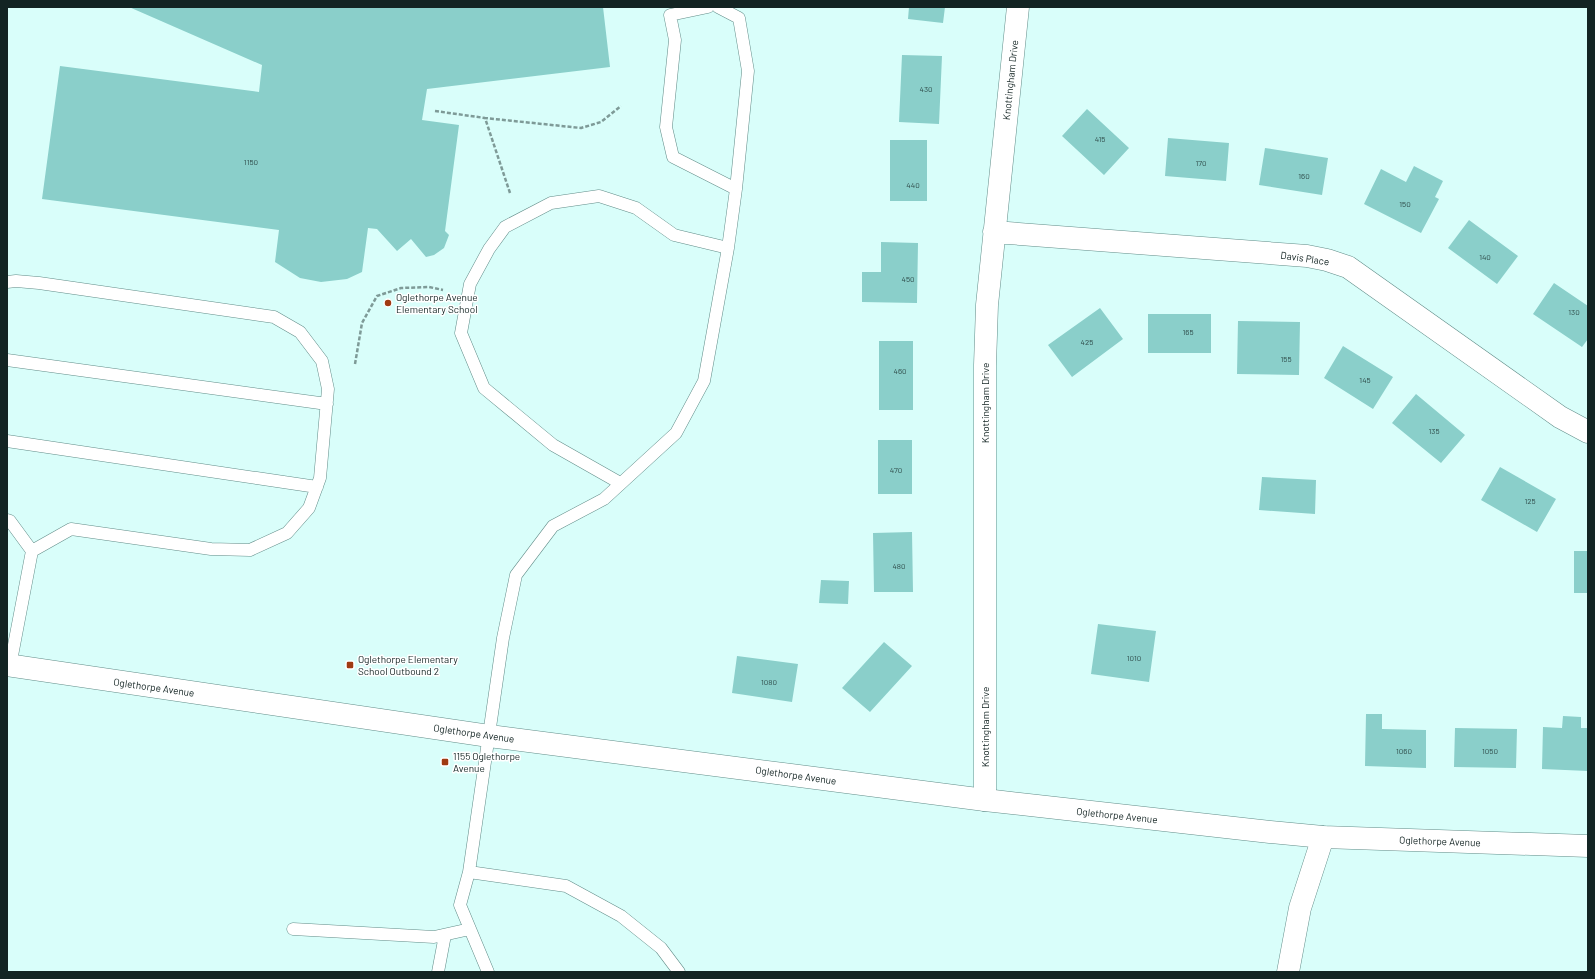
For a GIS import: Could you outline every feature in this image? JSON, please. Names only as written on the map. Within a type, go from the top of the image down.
[{"type":"main road","name":"Knottingham Drive","points":[[985,800],[985,365],[987,305],[1018,7]]},
{"type":"main road","name":"Davis Place","points":[[994,232],[1306,256],[1327,260],[1348,268],[1560,417],[1588,432]]},
{"type":"main road","name":"Oglethorpe Avenue","points":[[8,666],[489,736],[985,800],[1322,837],[1588,846]]},
{"type":"main road","points":[[1288,972],[1300,908],[1322,837]]},
{"type":"lane","points":[[708,7],[670,15],[675,40],[666,127],[673,157],[736,189]]},
{"type":"lane","points":[[488,972],[460,905],[468,872],[503,638],[516,575],[553,526],[604,499],[676,433],[704,381],[728,248],[736,189],[748,71],[739,18],[718,7]]},
{"type":"lane","points":[[620,483],[553,445],[484,388],[461,333],[470,284],[489,249],[505,227],[551,203],[599,196],[636,208],[674,235],[728,248]]},
{"type":"lane","points":[[7,282],[16,281],[39,284],[274,317],[300,332],[322,361],[328,388],[320,478],[309,508],[287,533],[250,550],[211,549],[71,529],[32,551]]},
{"type":"lane","points":[[7,360],[327,404]]},
{"type":"lane","points":[[7,441],[317,487]]},
{"type":"lane","points":[[7,520],[10,520],[32,551],[8,666]]},
{"type":"lane","points":[[468,872],[566,886],[621,916],[662,948],[679,972]]},
{"type":"lane","points":[[293,929],[434,937],[470,929]]},
{"type":"lane","points":[[438,972],[444,935]]},
{"type":"path","points":[[435,111],[581,128],[601,122],[621,106]]},
{"type":"path","points":[[485,118],[510,193]]},
{"type":"path","points":[[356,364],[362,323],[377,296],[401,288],[429,287],[443,290]]},
{"type":"building","points":[[129,7],[603,7],[610,67],[427,89],[422,120],[459,125],[445,231],[449,235],[444,248],[434,255],[426,257],[411,239],[397,251],[377,229],[368,228],[362,272],[347,279],[321,282],[300,278],[275,262],[279,230],[42,199],[60,66],[259,92],[262,65]]},
{"type":"building","points":[[909,7],[945,7],[943,23],[908,19]]},
{"type":"building","points":[[902,55],[942,56],[939,124],[899,122]]},
{"type":"building","points":[[1087,109],[1129,148],[1104,175],[1062,136]]},
{"type":"building","points":[[1168,138],[1229,143],[1226,181],[1165,176]]},
{"type":"building","points":[[890,140],[927,140],[927,201],[890,201]]},
{"type":"building","points":[[1265,148],[1328,158],[1322,195],[1259,185]]},
{"type":"building","points":[[1414,166],[1443,181],[1435,197],[1439,199],[1421,233],[1364,204],[1381,169],[1406,182]]},
{"type":"building","points":[[1469,220],[1518,256],[1497,284],[1448,248]]},
{"type":"building","points":[[881,242],[918,243],[917,303],[862,302],[862,272],[881,272]]},
{"type":"building","points":[[1554,283],[1588,306],[1588,339],[1582,347],[1533,314]]},
{"type":"building","points":[[1100,308],[1123,339],[1072,377],[1048,345]]},
{"type":"building","points":[[1148,314],[1211,314],[1211,353],[1148,353]]},
{"type":"building","points":[[1238,321],[1300,322],[1299,375],[1237,374]]},
{"type":"building","points":[[879,341],[913,341],[913,410],[879,410]]},
{"type":"building","points":[[1343,346],[1393,377],[1373,409],[1324,378]]},
{"type":"building","points":[[1416,394],[1465,435],[1441,463],[1392,423]]},
{"type":"building","points":[[878,440],[912,440],[912,494],[878,494]]},
{"type":"building","points":[[1500,467],[1556,499],[1537,532],[1481,500]]},
{"type":"building","points":[[1262,477],[1316,480],[1315,514],[1259,510]]},
{"type":"building","points":[[912,532],[913,592],[874,592],[873,533]]},
{"type":"building","points":[[1574,551],[1588,551],[1588,593],[1574,593]]},
{"type":"building","points":[[821,580],[849,581],[848,604],[819,603]]},
{"type":"building","points":[[1098,624],[1156,631],[1149,682],[1091,674]]},
{"type":"building","points":[[884,642],[912,666],[870,712],[842,688]]},
{"type":"building","points":[[737,656],[798,664],[792,702],[732,693]]},
{"type":"building","points":[[1366,714],[1382,714],[1382,729],[1426,730],[1426,768],[1365,766]]},
{"type":"building","points":[[1563,716],[1581,717],[1581,728],[1588,728],[1588,771],[1542,769],[1543,727],[1562,728]]},
{"type":"building","points":[[1455,728],[1517,729],[1516,768],[1454,767]]},
{"type":"place","name":"Oglethorpe Avenue Elementary School","points":[[388,303]]},
{"type":"place","name":"Oglethorpe Elementary School Outbound 2","points":[[350,665]]},
{"type":"place","name":"1155 Oglethorpe Avenue","points":[[445,762]]}]
